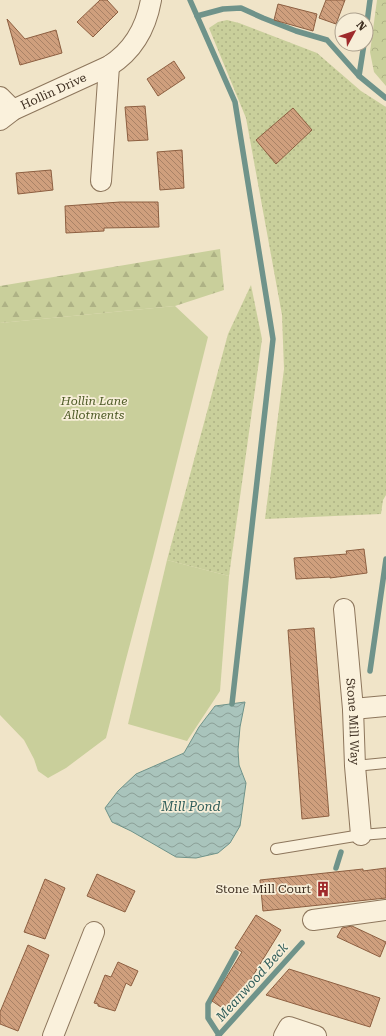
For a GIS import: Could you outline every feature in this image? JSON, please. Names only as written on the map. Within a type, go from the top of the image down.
[{"type":"street","name":"Hollin Drive","points":[[4,109],[109,66],[122,58],[140,33],[151,0]]},
{"type":"street","points":[[101,181],[109,66]]},
{"type":"street","name":"Stone Mill Way","points":[[344,608],[353,709],[354,766],[361,835]]},
{"type":"street","points":[[353,709],[386,706]]},
{"type":"street","points":[[313,920],[386,910]]},
{"type":"street","points":[[53,1036],[94,932]]},
{"type":"street","points":[[284,1036],[290,1027],[316,1036]]},
{"type":"lane","points":[[354,766],[386,763]]},
{"type":"lane","points":[[276,849],[361,835],[386,833]]},
{"type":"green space","points":[[377,0],[386,0],[386,86],[374,72],[370,52],[374,52],[374,22]]},
{"type":"green space","points":[[227,20],[239,23],[317,53],[361,91],[386,107],[386,495],[383,500],[381,514],[265,519],[284,369],[282,315],[246,118],[209,28],[218,22]]},
{"type":"green space","points":[[220,249],[224,290],[175,306],[0,323],[0,286]]},
{"type":"green space","points":[[251,285],[262,339],[229,576],[167,560],[228,334]]},
{"type":"green space","name":"Hollin Lane Allotments","points":[[175,306],[208,337],[106,738],[66,768],[48,778],[38,771],[34,759],[24,740],[0,715],[0,323]]},
{"type":"green space","points":[[167,560],[229,576],[220,691],[187,741],[128,724]]},
{"type":"water","name":"Mill Pond","points":[[245,702],[240,727],[238,750],[239,765],[246,783],[240,826],[230,843],[218,853],[196,858],[176,857],[131,831],[112,822],[105,808],[118,791],[136,774],[184,753],[199,727],[215,706]]},
{"type":"building","points":[[100,0],[107,0],[118,12],[93,37],[77,22]]},
{"type":"building","points":[[326,0],[345,0],[340,12],[334,12],[334,23],[319,18]]},
{"type":"building","points":[[278,4],[317,14],[313,31],[274,20]]},
{"type":"building","points":[[7,19],[25,39],[56,30],[62,53],[20,65]]},
{"type":"building","points":[[174,61],[185,78],[158,96],[147,79]]},
{"type":"building","points":[[145,106],[148,140],[128,141],[125,107]]},
{"type":"building","points":[[293,108],[312,130],[276,164],[256,140]]},
{"type":"building","points":[[182,150],[184,188],[160,190],[157,152]]},
{"type":"building","points":[[51,170],[53,190],[18,194],[16,173]]},
{"type":"building","points":[[120,202],[158,202],[159,227],[104,228],[104,231],[66,233],[65,206]]},
{"type":"building","points":[[364,549],[367,573],[330,578],[296,579],[294,558],[347,554],[346,551]]},
{"type":"building","points":[[314,628],[329,816],[302,819],[288,630]]},
{"type":"building","name":"Stone Mill Court","points":[[386,868],[386,898],[263,911],[260,880]]},
{"type":"building","points":[[97,874],[135,891],[125,912],[87,896]]},
{"type":"building","points":[[45,879],[65,888],[45,939],[24,932]]},
{"type":"building","points":[[256,915],[281,930],[230,1013],[212,1001],[242,952],[235,948]]},
{"type":"building","points":[[352,926],[386,942],[380,957],[337,937],[342,928]]},
{"type":"building","points":[[28,945],[49,955],[18,1031],[0,1024],[0,1012]]},
{"type":"building","points":[[118,962],[138,971],[131,986],[126,983],[115,1011],[98,1006],[98,1004],[94,1003],[105,975],[111,977]]},
{"type":"building","points":[[289,969],[380,998],[370,1027],[266,995]]},
{"type":"waterway","points":[[190,0],[235,102],[273,339],[232,704]]},
{"type":"waterway","name":"Meanwood Beck","points":[[368,12],[370,0]]},
{"type":"waterway","points":[[197,16],[223,9],[241,8],[296,31],[327,40],[359,76]]},
{"type":"waterway","name":"Meanwood Beck","points":[[363,52],[359,76],[386,98]]},
{"type":"waterway","name":"Meanwood Beck","points":[[370,671],[386,559]]},
{"type":"waterway","name":"Meanwood Beck","points":[[336,868],[341,852]]},
{"type":"waterway","name":"Meanwood Beck","points":[[218,1036],[302,943]]},
{"type":"waterway","points":[[219,1035],[208,1018],[208,1004],[236,953]]},
{"type":"place","name":"Stone Mill Court","points":[[323,889]]}]
